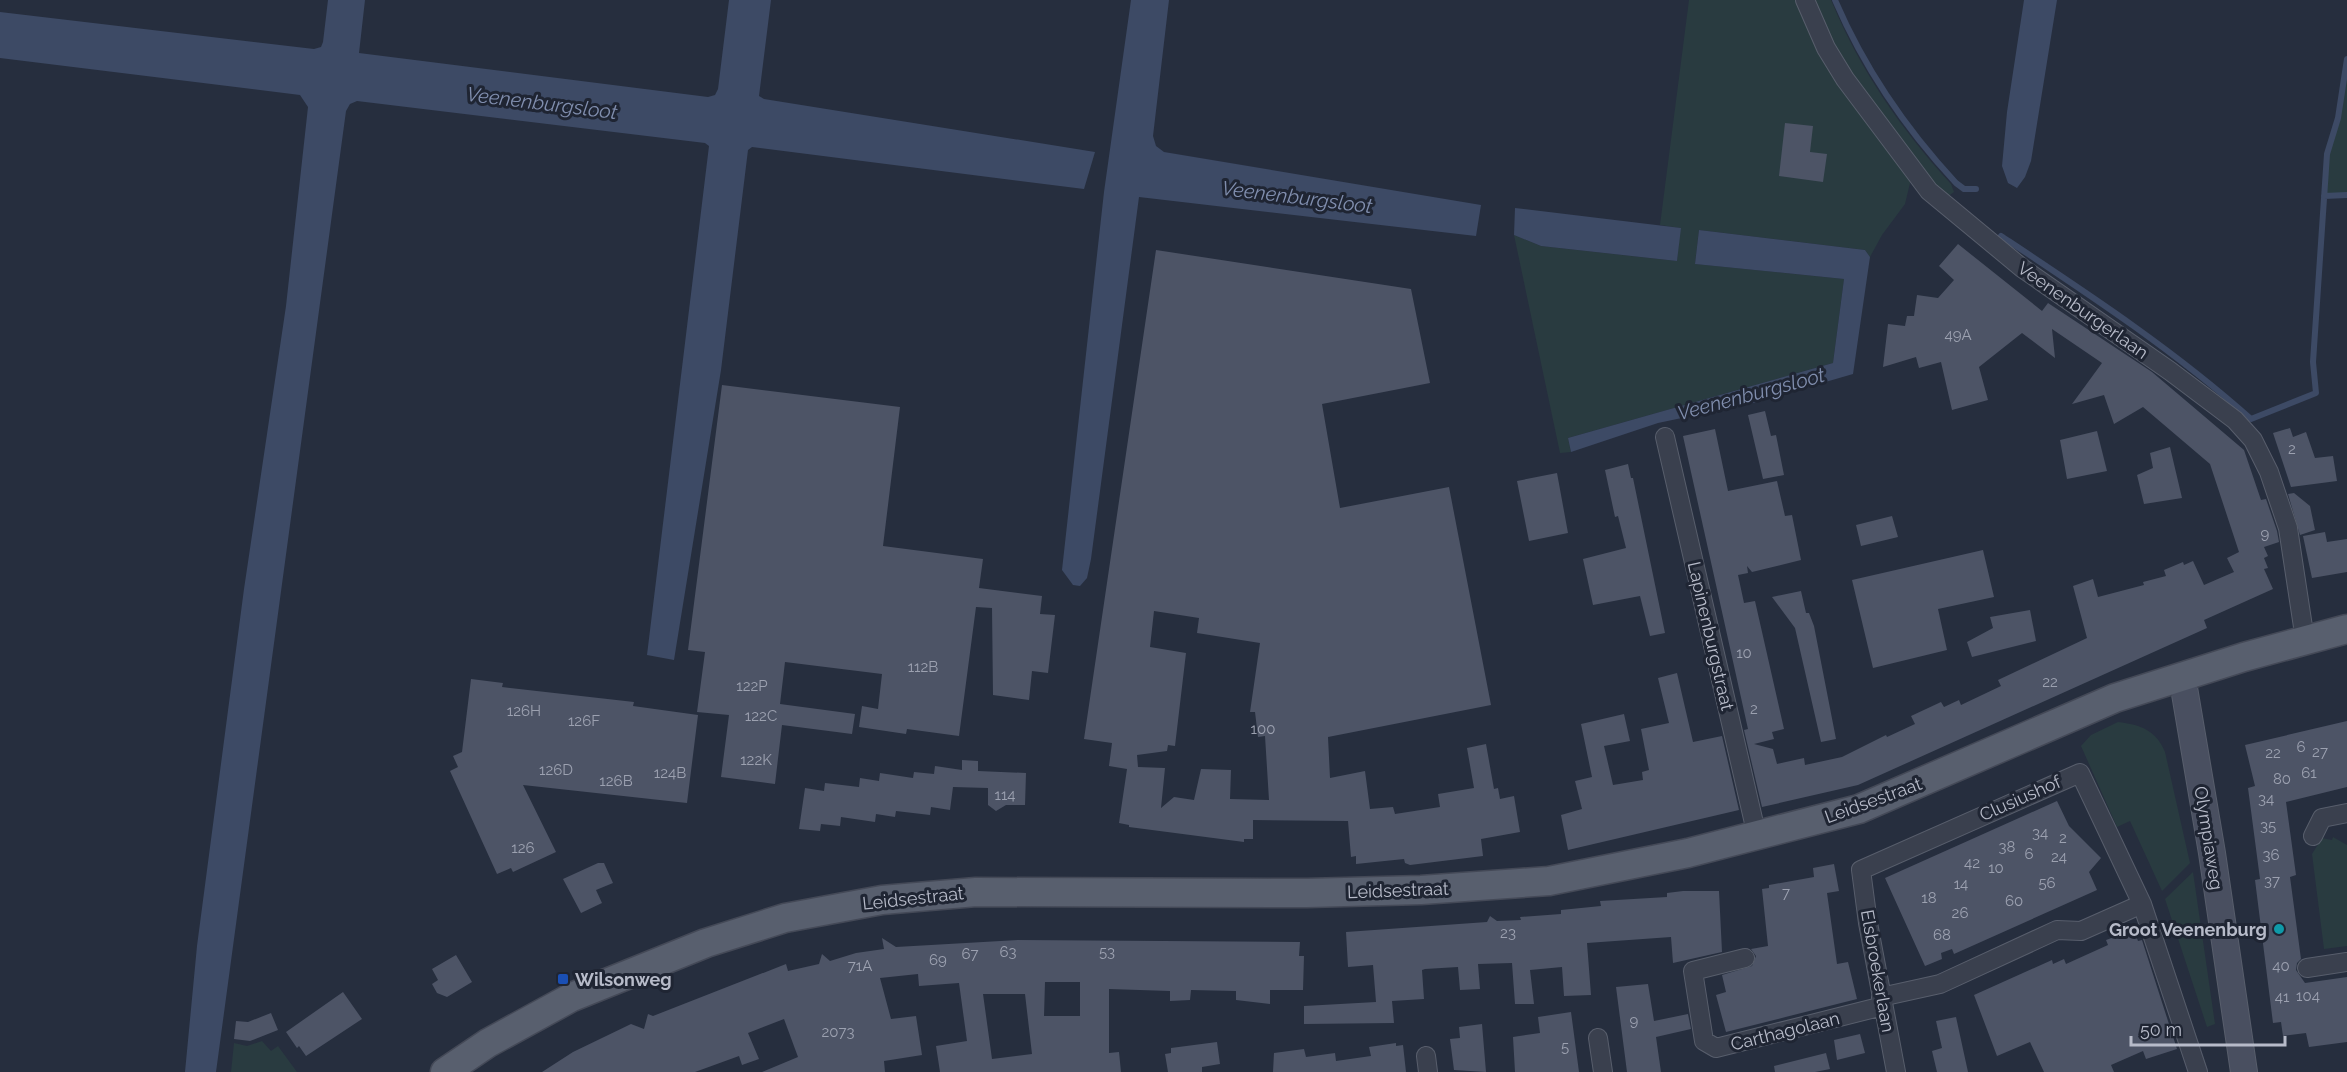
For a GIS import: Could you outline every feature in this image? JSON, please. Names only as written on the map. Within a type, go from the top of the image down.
[{"type":"main road","name":"Leidsestraat","points":[[445,1072],[542,1012],[606,982],[743,930],[834,907],[916,896],[976,892],[1307,893],[1499,886],[1549,881],[1620,868],[1859,809],[2091,706],[2182,676],[2347,629]]},
{"type":"main road","name":"Olympiaweg","points":[[2182,676],[2244,1072]]},
{"type":"street","name":"Veenenburgerlaan","points":[[1805,0],[1826,48],[1845,80],[1929,191],[2022,268],[2170,371],[2235,420],[2253,440],[2269,472],[2288,528],[2305,640]]},
{"type":"street","name":"Lapinenburgstraat","points":[[1665,437],[1757,836]]},
{"type":"street","name":"Clusiushof","points":[[1861,870],[2080,773],[2142,904],[2198,1072]]},
{"type":"street","points":[[2313,836],[2322,818],[2347,813]]},
{"type":"street","name":"Elsbroekerlaan","points":[[1861,870],[1896,1072]]},
{"type":"street","points":[[1882,1001],[1940,984],[2057,930],[2081,931],[2142,904]]},
{"type":"street","name":"Carthagolaan","points":[[1745,958],[1693,970],[1704,1041],[1716,1048],[1882,1001]]},
{"type":"street","points":[[2307,968],[2347,962]]},
{"type":"street","points":[[1598,1038],[1603,1072]]},
{"type":"shaded area","points":[[1689,0],[1798,0],[1911,179],[1905,204],[1882,235],[1870,257],[1865,250],[1699,230],[1695,264],[1844,279],[1833,363],[1568,438],[1571,452],[1560,453],[1514,235],[1541,246],[1677,261],[1680,228],[1660,225]]},
{"type":"shaded area","points":[[1813,0],[1831,0],[1868,74],[1898,120],[1951,184],[1954,192],[1947,197],[1922,170],[1863,90],[1831,38]]},
{"type":"shaded area","points":[[2347,59],[2347,195],[2324,196],[2327,154],[2338,118]]},
{"type":"shaded area","points":[[2118,722],[2147,730],[2157,738],[2165,752],[2190,863],[2162,891],[2130,821],[2117,827],[2081,746],[2091,735]]},
{"type":"shaded area","points":[[2333,837],[2347,845],[2347,946],[2324,949],[2312,854],[2322,838],[2332,840]]},
{"type":"shaded area","points":[[2193,872],[2215,1024],[2207,1027],[2165,899]]},
{"type":"shaded area","points":[[262,1041],[271,1051],[278,1046],[297,1072],[231,1072],[234,1043],[247,1046]]},
{"type":"water","name":"Veenenburgsloot","points":[[328,0],[365,0],[359,53],[708,97],[715,95],[718,89],[729,0],[771,0],[759,96],[764,99],[1095,152],[1084,189],[752,147],[748,150],[721,370],[674,660],[647,655],[709,146],[705,143],[357,101],[350,104],[346,111],[216,1072],[185,1072],[197,946],[244,589],[286,306],[308,107],[300,95],[0,58],[0,12],[314,49],[321,47],[323,42]]},
{"type":"water","name":"Veenenburgsloot","points":[[1131,0],[1169,0],[1153,136],[1156,146],[1164,152],[1481,205],[1476,236],[1139,197],[1091,559],[1087,578],[1080,586],[1073,585],[1062,570],[1104,192]]},
{"type":"water","points":[[2024,0],[2057,0],[2031,161],[2025,177],[2017,188],[2008,183],[2002,166],[2007,112]]},
{"type":"water","points":[[1515,208],[1681,228],[1677,261],[1541,246],[1514,235]]},
{"type":"water","name":"Veenenburgsloot","points":[[1699,230],[1865,250],[1870,257],[1853,374],[1753,403],[1658,423],[1571,452],[1568,438],[1833,363],[1844,279],[1695,264]]},
{"type":"building","points":[[1785,123],[1813,126],[1810,152],[1827,154],[1823,182],[1779,176]]},
{"type":"building","points":[[1958,244],[2042,311],[2048,303],[2152,372],[2244,450],[2261,500],[2266,499],[2277,531],[2279,542],[2264,547],[2268,556],[2264,558],[2268,568],[2264,569],[2273,589],[2204,620],[2207,628],[1858,785],[1762,807],[1744,730],[1748,729],[1683,436],[1715,429],[1728,491],[1777,481],[1785,516],[1792,515],[1801,560],[1752,572],[1747,566],[1748,573],[1738,575],[1744,603],[1755,601],[1784,729],[1772,732],[1774,739],[1754,744],[1773,749],[1777,764],[1804,758],[1805,765],[1842,757],[1886,735],[1887,737],[1915,724],[1911,716],[1941,702],[1944,707],[1959,700],[1961,705],[2001,686],[1998,680],[2087,638],[2073,586],[2093,579],[2098,597],[2144,585],[2143,582],[2166,576],[2164,570],[2183,562],[2184,565],[2193,561],[2204,585],[2234,572],[2227,558],[2239,552],[2210,464],[2143,407],[2114,424],[2104,395],[2072,404],[2102,363],[2052,329],[2055,358],[2022,333],[1979,367],[1988,400],[1952,410],[1941,362],[1919,368],[1916,357],[1883,367],[1888,324],[1905,326],[1907,316],[1914,316],[1917,295],[1938,298],[1954,280],[1939,266]]},
{"type":"building","points":[[1156,250],[1411,289],[1430,383],[1322,404],[1340,508],[1449,487],[1491,705],[1328,737],[1330,778],[1365,771],[1370,809],[1393,807],[1395,814],[1440,807],[1438,794],[1474,788],[1467,748],[1486,744],[1494,789],[1498,788],[1500,799],[1514,796],[1520,832],[1481,839],[1483,856],[1410,865],[1405,863],[1404,859],[1356,864],[1356,856],[1351,857],[1348,821],[1253,820],[1253,839],[1244,839],[1244,842],[1129,827],[1129,825],[1119,823],[1127,769],[1109,766],[1112,743],[1084,739]],"holes":[[[1154,611],[1199,618],[1197,633],[1260,643],[1250,712],[1255,712],[1258,737],[1265,736],[1269,800],[1230,799],[1231,770],[1201,769],[1194,800],[1174,797],[1161,808],[1165,768],[1138,767],[1137,755],[1167,751],[1168,745],[1175,746],[1186,653],[1150,647]]]},
{"type":"building","points":[[722,385],[900,407],[883,546],[983,559],[979,588],[1042,596],[1040,614],[1055,615],[1048,673],[1032,671],[1029,700],[993,695],[992,608],[976,607],[959,736],[907,729],[906,734],[859,727],[862,706],[878,709],[882,674],[785,662],[780,704],[855,714],[852,734],[782,725],[775,784],[721,777],[729,715],[697,712],[705,652],[688,650]]},
{"type":"building","points":[[1765,411],[1771,436],[1776,435],[1784,475],[1763,479],[1748,415]]},
{"type":"building","points":[[2290,428],[2293,437],[2306,432],[2315,458],[2333,456],[2337,481],[2291,487],[2273,433]]},
{"type":"building","points":[[2097,431],[2107,471],[2067,479],[2060,440]]},
{"type":"building","points":[[2170,447],[2182,498],[2144,504],[2137,475],[2153,468],[2150,453]]},
{"type":"building","points":[[1628,464],[1631,478],[1633,478],[1665,633],[1650,636],[1640,596],[1593,605],[1583,559],[1626,548],[1618,516],[1615,517],[1605,470]]},
{"type":"building","points":[[1557,473],[1568,533],[1529,541],[1517,481]]},
{"type":"building","points":[[2294,493],[2310,506],[2315,530],[2300,535],[2288,494]]},
{"type":"building","points":[[1892,516],[1898,537],[1861,546],[1856,525]]},
{"type":"building","points":[[2325,532],[2327,542],[2347,539],[2347,572],[2312,578],[2303,536]]},
{"type":"building","points":[[1983,550],[1994,597],[1938,609],[1947,650],[1873,668],[1852,580]]},
{"type":"building","points":[[1801,591],[1806,613],[1809,613],[1814,626],[1836,739],[1821,742],[1795,628],[1772,597]]},
{"type":"building","points":[[2030,610],[2036,641],[1972,657],[1967,642],[1993,628],[1990,617]]},
{"type":"building","points":[[1677,673],[1693,742],[1722,736],[1739,810],[1568,850],[1561,815],[1582,809],[1575,781],[1592,777],[1581,724],[1624,714],[1630,741],[1604,746],[1613,785],[1643,780],[1642,772],[1649,770],[1641,729],[1669,723],[1658,678]]},
{"type":"building","points":[[471,679],[503,683],[502,687],[634,702],[633,706],[698,715],[687,803],[523,785],[556,852],[513,872],[511,868],[497,874],[450,771],[458,767],[453,756],[462,752]]},
{"type":"building","name":"Groot Veenenburg","points":[[2347,721],[2347,787],[2286,802],[2296,875],[2290,877],[2301,959],[2297,963],[2296,970],[2305,983],[2347,977],[2347,1042],[2309,1047],[2306,1033],[2283,1036],[2281,1022],[2273,1023],[2255,880],[2260,879],[2248,788],[2255,786],[2245,745]]},
{"type":"building","points":[[962,760],[978,761],[978,771],[1026,773],[1025,805],[1006,805],[996,811],[988,805],[988,788],[953,787],[950,810],[931,807],[930,815],[896,811],[895,817],[876,814],[875,822],[841,817],[840,826],[821,824],[820,831],[799,829],[805,788],[824,791],[825,783],[859,787],[860,778],[879,781],[880,773],[913,778],[914,772],[934,774],[935,766],[962,770]]},
{"type":"building","points":[[2057,801],[2069,826],[2101,858],[2089,872],[2097,890],[1954,954],[1952,949],[1941,953],[1942,959],[1925,966],[1885,878]]},
{"type":"building","points":[[598,863],[604,863],[613,883],[596,890],[602,903],[581,913],[563,879]]},
{"type":"building","points":[[1834,864],[1839,891],[1827,893],[1837,964],[1848,962],[1857,999],[1726,1032],[1716,995],[1726,992],[1722,975],[1752,966],[1756,956],[1751,949],[1768,946],[1762,889],[1769,888],[1769,885],[1814,877],[1813,868]]},
{"type":"building","points":[[1719,891],[1722,952],[1673,963],[1671,937],[1587,943],[1591,995],[1564,996],[1562,967],[1530,970],[1534,1004],[1515,1004],[1512,963],[1478,964],[1480,989],[1460,990],[1458,967],[1425,969],[1422,970],[1424,999],[1392,1001],[1394,1023],[1304,1024],[1304,1006],[1376,1002],[1373,965],[1348,967],[1346,932],[1487,922],[1490,916],[1497,921],[1521,920],[1520,917],[1561,914],[1561,910],[1601,906],[1600,901],[1667,897],[1667,893]]},
{"type":"building","points":[[2134,930],[2138,941],[2142,940],[2177,1049],[2146,1059],[2143,1051],[2111,1065],[2114,1072],[2044,1072],[2030,1042],[1997,1056],[1974,995],[2052,960],[2053,964],[2064,959],[2066,964],[2108,945],[2106,940]]},
{"type":"building","points":[[882,938],[896,947],[1018,940],[1300,942],[1299,956],[1304,956],[1303,990],[1270,990],[1270,1004],[1236,1000],[1236,991],[1191,990],[1190,1000],[1170,1001],[1170,991],[1109,989],[1109,1053],[1119,1052],[1121,1072],[940,1072],[936,1046],[967,1041],[959,983],[919,986],[918,974],[880,978],[891,1019],[916,1016],[922,1055],[884,1061],[885,1072],[762,1072],[798,1057],[784,1019],[748,1033],[759,1059],[742,1065],[739,1056],[695,1072],[542,1072],[573,1052],[631,1024],[644,1029],[648,1014],[653,1016],[786,964],[788,971],[819,964],[822,954],[830,961],[856,953],[884,949]],"holes":[[[1045,982],[1080,982],[1080,1016],[1044,1016]],[[983,994],[1025,994],[1032,1054],[992,1059]]]},
{"type":"building","points":[[456,955],[472,982],[447,997],[437,993],[432,984],[438,980],[432,969]]},
{"type":"building","points":[[1648,984],[1654,1021],[1688,1014],[1691,1029],[1656,1037],[1661,1072],[1627,1072],[1616,987]]},
{"type":"building","points":[[343,992],[362,1019],[306,1056],[286,1032]]},
{"type":"building","points":[[1571,1012],[1579,1072],[1515,1072],[1513,1037],[1540,1033],[1538,1017]]},
{"type":"building","points":[[271,1013],[278,1030],[250,1041],[234,1039],[236,1021],[248,1022]]},
{"type":"building","points":[[1956,1017],[1968,1072],[1937,1072],[1932,1051],[1942,1048],[1936,1021]]},
{"type":"building","points":[[1482,1024],[1486,1072],[1454,1070],[1450,1039],[1460,1038],[1459,1027]]},
{"type":"building","points":[[1860,1034],[1865,1053],[1837,1060],[1834,1040]]},
{"type":"building","points":[[1217,1042],[1220,1064],[1202,1067],[1202,1072],[1168,1072],[1165,1054],[1171,1053],[1171,1048]]},
{"type":"building","points":[[1396,1043],[1396,1046],[1403,1045],[1406,1072],[1273,1072],[1274,1053],[1304,1049],[1306,1057],[1335,1053],[1336,1061],[1371,1056],[1369,1047]]},
{"type":"building","points":[[1826,1053],[1830,1069],[1815,1072],[1775,1072],[1774,1066]]},
{"type":"waterway","points":[[1835,0],[1859,50],[1903,119],[1956,183],[1964,189],[1976,189]]},
{"type":"waterway","points":[[2001,236],[2161,346],[2251,419],[2316,393],[2313,362],[2327,154],[2338,118],[2347,59]]},
{"type":"waterway","points":[[2324,196],[2347,195]]},
{"type":"place","name":"Groot Veenenburg","points":[[2279,929]]},
{"type":"place","name":"Wilsonweg","points":[[563,979]]}]
